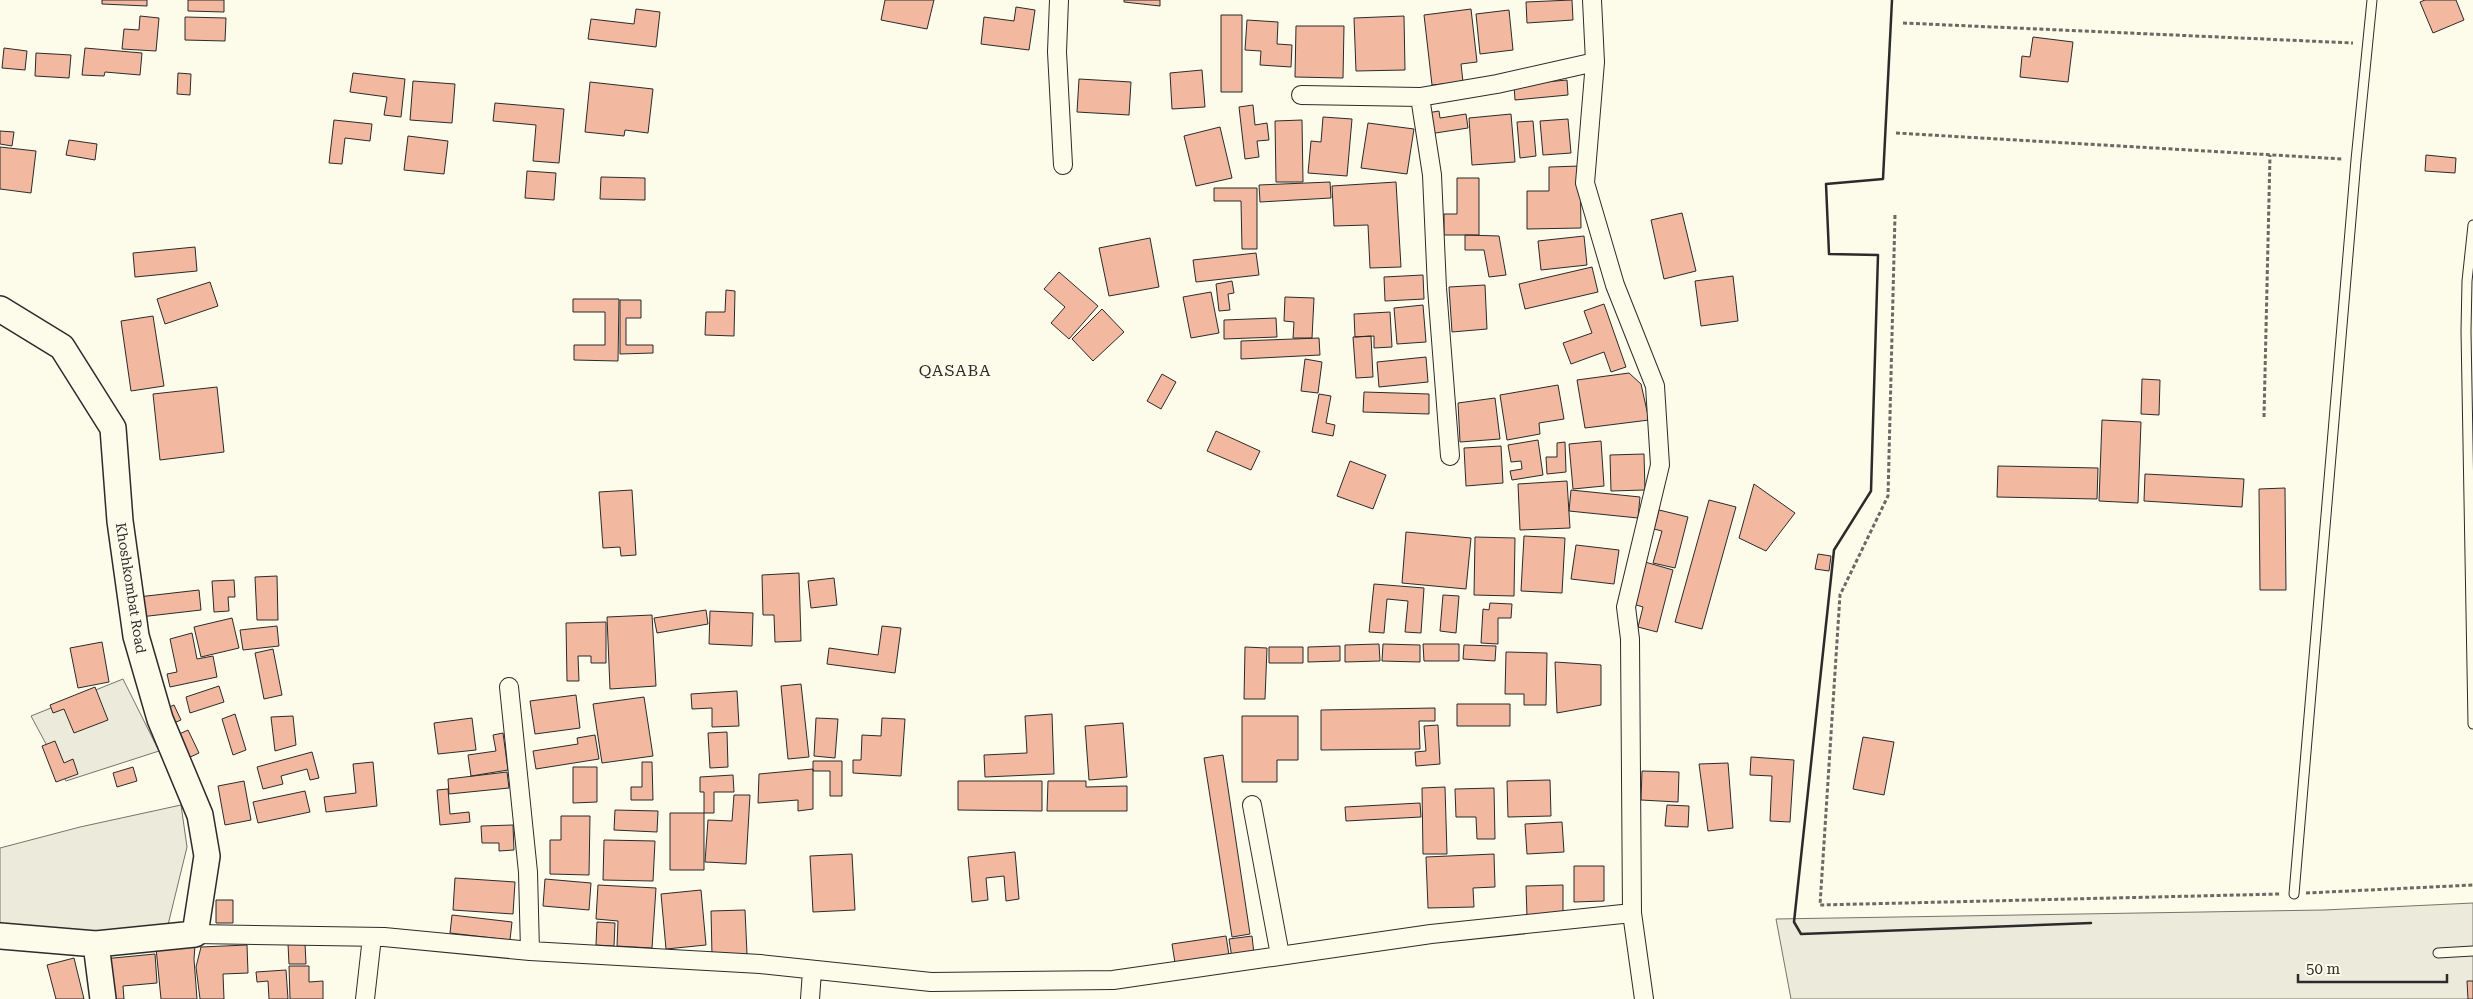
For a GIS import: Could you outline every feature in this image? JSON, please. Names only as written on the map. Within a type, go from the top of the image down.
[{"type":"street","points":[[1060,0],[1057,52],[1064,165]]},
{"type":"street","points":[[1592,0],[1595,62],[1585,183],[1615,285],[1655,386],[1660,465],[1626,607],[1630,639],[1632,913],[1644,999]]},
{"type":"street","points":[[1301,96],[1420,97],[1497,84],[1595,62]]},
{"type":"street","points":[[1420,97],[1432,175],[1437,288],[1450,456]]},
{"type":"street","name":"Khoshkombat Road","points":[[0,309],[62,347],[113,428],[120,521],[136,636],[160,719],[200,815],[207,856],[195,934]]},
{"type":"street","points":[[509,687],[528,872],[530,951]]},
{"type":"street","points":[[1252,805],[1280,955]]},
{"type":"street","points":[[0,936],[96,944],[195,934],[372,937],[530,951],[760,964],[812,971],[931,982],[1113,980],[1431,934],[1632,913]]},
{"type":"street","points":[[365,999],[372,937]]},
{"type":"street","points":[[96,944],[103,999]]},
{"type":"street","points":[[810,999],[812,971]]},
{"type":"lane","points":[[2294,894],[2356,160],[2372,0]]},
{"type":"lane","points":[[2473,226],[2467,281],[2466,331],[2473,724]]},
{"type":"lane","points":[[2438,953],[2473,951]]},
{"type":"path","points":[[1903,23],[2369,44]]},
{"type":"path","points":[[1896,132],[2356,160]]},
{"type":"path","points":[[2264,417],[2270,155]]},
{"type":"path","points":[[1895,215],[1888,496],[1840,595],[1820,905],[2294,894],[2473,885]]},
{"type":"shaded area","points":[[123,679],[159,751],[66,781],[31,716]]},
{"type":"shaded area","points":[[181,805],[187,847],[167,929],[80,931],[0,925],[0,848],[80,827]]},
{"type":"shaded area","points":[[2473,903],[2473,999],[1791,999],[1776,919],[2324,910]]},
{"type":"building","points":[[102,0],[147,0],[147,6],[102,4]]},
{"type":"building","points":[[188,0],[224,0],[224,12],[188,11]]},
{"type":"building","points":[[885,0],[934,0],[927,29],[881,20]]},
{"type":"building","points":[[1124,0],[1160,0],[1160,6],[1124,2]]},
{"type":"building","points":[[1572,0],[1573,20],[1527,23],[1526,2]]},
{"type":"building","points":[[2425,0],[2456,0],[2464,20],[2433,33],[2420,2]]},
{"type":"building","points":[[1016,7],[1035,10],[1029,50],[981,44],[984,17],[1014,21]]},
{"type":"building","points":[[636,9],[660,12],[656,47],[588,39],[591,19],[634,24]]},
{"type":"building","points":[[1471,9],[1477,62],[1461,64],[1463,82],[1432,85],[1424,15]]},
{"type":"building","points":[[1509,10],[1513,50],[1480,54],[1476,14]]},
{"type":"building","points":[[1221,15],[1242,15],[1242,92],[1221,92]]},
{"type":"building","points":[[140,16],[159,18],[156,51],[122,49],[124,29],[139,30]]},
{"type":"building","points":[[1404,16],[1405,70],[1356,71],[1354,18]]},
{"type":"building","points":[[185,17],[226,18],[225,41],[185,40]]},
{"type":"building","points":[[1247,20],[1278,22],[1277,44],[1292,45],[1291,67],[1260,65],[1261,51],[1245,50]]},
{"type":"building","points":[[1296,26],[1344,26],[1343,78],[1295,77]]},
{"type":"building","points":[[2033,37],[2073,42],[2068,82],[2020,77],[2022,56],[2030,57]]},
{"type":"building","points":[[4,48],[27,51],[25,70],[2,68]]},
{"type":"building","points":[[85,48],[142,53],[140,75],[105,72],[104,76],[82,75]]},
{"type":"building","points":[[36,53],[71,55],[69,78],[35,76]]},
{"type":"building","points":[[1202,70],[1205,107],[1172,109],[1170,73]]},
{"type":"building","points":[[178,73],[191,74],[190,95],[177,94]]},
{"type":"building","points":[[353,73],[405,79],[401,117],[384,115],[387,97],[350,92]]},
{"type":"building","points":[[1079,79],[1131,82],[1129,115],[1077,112]]},
{"type":"building","points":[[1567,80],[1568,95],[1515,100],[1514,85]]},
{"type":"building","points":[[413,81],[455,84],[452,123],[410,120]]},
{"type":"building","points":[[590,82],[653,89],[648,133],[625,130],[624,136],[585,132]]},
{"type":"building","points":[[495,103],[564,109],[559,163],[533,161],[536,125],[493,121]]},
{"type":"building","points":[[1253,105],[1255,125],[1267,123],[1269,140],[1257,141],[1259,157],[1245,159],[1239,107]]},
{"type":"building","points":[[1439,111],[1440,118],[1466,114],[1468,128],[1429,134],[1427,113]]},
{"type":"building","points":[[1511,114],[1515,162],[1472,165],[1469,118]]},
{"type":"building","points":[[1323,117],[1352,119],[1347,176],[1308,173],[1311,141],[1321,142]]},
{"type":"building","points":[[1568,119],[1571,153],[1543,155],[1540,121]]},
{"type":"building","points":[[334,120],[372,124],[370,141],[345,138],[342,164],[329,163]]},
{"type":"building","points":[[1302,120],[1303,182],[1276,182],[1275,121]]},
{"type":"building","points":[[1533,121],[1536,156],[1520,158],[1517,122]]},
{"type":"building","points":[[1368,123],[1414,129],[1407,174],[1361,168]]},
{"type":"building","points":[[1220,127],[1232,178],[1196,186],[1184,136]]},
{"type":"building","points":[[0,131],[14,132],[12,146],[0,144]]},
{"type":"building","points":[[408,136],[448,141],[444,174],[404,170]]},
{"type":"building","points":[[69,140],[97,144],[95,160],[66,155]]},
{"type":"building","points":[[0,147],[36,151],[31,193],[0,189]]},
{"type":"building","points":[[2426,155],[2456,158],[2455,173],[2425,171]]},
{"type":"building","points":[[1580,166],[1581,228],[1527,229],[1527,191],[1549,191],[1549,167]]},
{"type":"building","points":[[527,171],[556,173],[554,200],[525,198]]},
{"type":"building","points":[[601,177],[645,178],[645,200],[600,199]]},
{"type":"building","points":[[1457,178],[1479,178],[1479,235],[1444,235],[1444,214],[1457,214]]},
{"type":"building","points":[[1330,182],[1331,198],[1260,202],[1259,185]]},
{"type":"building","points":[[1396,182],[1401,267],[1370,268],[1368,225],[1334,226],[1332,186]]},
{"type":"building","points":[[1214,188],[1257,188],[1257,249],[1242,249],[1241,201],[1214,201]]},
{"type":"building","points":[[1682,213],[1696,271],[1664,279],[1651,220]]},
{"type":"building","points":[[1465,235],[1499,236],[1506,275],[1489,277],[1484,250],[1465,250]]},
{"type":"building","points":[[1584,236],[1587,265],[1541,270],[1538,241]]},
{"type":"building","points":[[1150,238],[1159,287],[1109,296],[1099,248]]},
{"type":"building","points":[[195,247],[197,271],[135,277],[133,253]]},
{"type":"building","points":[[1256,253],[1259,275],[1196,282],[1193,260]]},
{"type":"building","points":[[1592,267],[1598,292],[1525,309],[1519,284]]},
{"type":"building","points":[[1059,272],[1098,306],[1069,339],[1051,323],[1065,307],[1044,289]]},
{"type":"building","points":[[1423,275],[1424,299],[1385,301],[1384,277]]},
{"type":"building","points":[[1733,276],[1738,321],[1701,326],[1695,281]]},
{"type":"building","points":[[1232,281],[1234,293],[1228,294],[1230,310],[1219,311],[1216,284]]},
{"type":"building","points":[[210,282],[218,306],[165,324],[157,299]]},
{"type":"building","points":[[1485,285],[1487,329],[1452,332],[1449,287]]},
{"type":"building","points":[[726,290],[735,291],[734,336],[705,335],[706,312],[725,312]]},
{"type":"building","points":[[1211,292],[1219,333],[1191,338],[1183,297]]},
{"type":"building","points":[[1285,297],[1314,298],[1312,338],[1293,338],[1294,322],[1284,321]]},
{"type":"building","points":[[573,299],[619,299],[618,361],[574,360],[574,345],[605,345],[605,312],[573,312]]},
{"type":"building","points":[[620,300],[641,300],[641,318],[626,318],[626,345],[653,345],[653,353],[620,354]]},
{"type":"building","points":[[1604,304],[1626,367],[1611,372],[1604,352],[1571,364],[1563,343],[1592,333],[1584,311]]},
{"type":"building","points":[[1423,305],[1426,342],[1397,344],[1394,308]]},
{"type":"building","points":[[1102,309],[1124,332],[1093,361],[1072,339]]},
{"type":"building","points":[[1390,312],[1392,347],[1374,348],[1374,336],[1355,337],[1354,314]]},
{"type":"building","points":[[153,316],[164,386],[131,391],[121,321]]},
{"type":"building","points":[[1276,318],[1277,337],[1224,339],[1224,320]]},
{"type":"building","points":[[1371,336],[1373,377],[1356,378],[1353,337]]},
{"type":"building","points":[[1319,338],[1320,355],[1241,359],[1241,341]]},
{"type":"building","points":[[1426,357],[1428,382],[1379,387],[1377,362]]},
{"type":"building","points":[[1305,359],[1322,362],[1318,393],[1301,391]]},
{"type":"building","points":[[1629,373],[1641,384],[1649,420],[1585,428],[1577,380]]},
{"type":"building","points":[[1162,374],[1176,382],[1161,409],[1147,401]]},
{"type":"building","points":[[2142,379],[2160,380],[2159,415],[2141,414]]},
{"type":"building","points":[[1558,385],[1564,419],[1539,423],[1540,434],[1507,440],[1500,395]]},
{"type":"building","points":[[217,387],[224,452],[160,460],[153,394]]},
{"type":"building","points":[[1364,392],[1429,394],[1429,414],[1363,412]]},
{"type":"building","points":[[1319,394],[1331,396],[1326,423],[1335,425],[1333,436],[1312,432]]},
{"type":"building","points":[[1495,398],[1500,439],[1460,442],[1458,403]]},
{"type":"building","points":[[2102,420],[2141,422],[2138,503],[2099,501]]},
{"type":"building","points":[[1216,431],[1260,451],[1251,470],[1207,451]]},
{"type":"building","points":[[1538,440],[1543,475],[1512,480],[1510,471],[1522,469],[1521,461],[1511,462],[1508,445]]},
{"type":"building","points":[[1601,441],[1604,486],[1573,489],[1569,444]]},
{"type":"building","points":[[1565,442],[1566,472],[1547,474],[1546,457],[1557,457],[1557,443]]},
{"type":"building","points":[[1501,446],[1503,483],[1466,486],[1464,448]]},
{"type":"building","points":[[1644,454],[1645,490],[1611,491],[1610,455]]},
{"type":"building","points":[[1350,461],[1386,475],[1373,509],[1337,496]]},
{"type":"building","points":[[1998,466],[2098,468],[2097,499],[1997,497]]},
{"type":"building","points":[[2145,474],[2244,479],[2242,507],[2144,501]]},
{"type":"building","points":[[1567,481],[1570,528],[1520,530],[1518,484]]},
{"type":"building","points":[[1754,484],[1795,513],[1766,551],[1739,538]]},
{"type":"building","points":[[2285,488],[2286,590],[2260,590],[2259,489]]},
{"type":"building","points":[[632,490],[636,555],[621,556],[620,547],[603,548],[599,492]]},
{"type":"building","points":[[1571,490],[1640,497],[1638,518],[1569,511]]},
{"type":"building","points":[[1709,500],[1736,507],[1702,629],[1675,622]]},
{"type":"building","points":[[1659,510],[1688,517],[1675,568],[1653,563],[1662,531],[1654,529]]},
{"type":"building","points":[[1406,532],[1471,538],[1466,589],[1402,583]]},
{"type":"building","points":[[1524,536],[1565,538],[1562,593],[1521,591]]},
{"type":"building","points":[[1475,537],[1515,538],[1514,596],[1474,595]]},
{"type":"building","points":[[1576,545],[1619,550],[1614,584],[1571,579]]},
{"type":"building","points":[[1818,554],[1831,556],[1829,571],[1815,569]]},
{"type":"building","points":[[1645,562],[1673,570],[1657,632],[1638,627],[1643,607],[1633,604]]},
{"type":"building","points":[[799,573],[801,641],[775,642],[774,615],[763,615],[762,575]]},
{"type":"building","points":[[277,576],[278,620],[257,620],[255,577]]},
{"type":"building","points":[[834,578],[837,605],[811,608],[808,581]]},
{"type":"building","points":[[234,580],[235,597],[228,597],[229,611],[214,612],[212,581]]},
{"type":"building","points":[[1374,584],[1424,588],[1421,633],[1405,632],[1408,601],[1387,599],[1384,633],[1369,632]]},
{"type":"building","points":[[199,590],[201,610],[140,617],[138,597]]},
{"type":"building","points":[[1443,595],[1459,596],[1456,633],[1440,631]]},
{"type":"building","points":[[1490,603],[1512,604],[1511,618],[1498,618],[1498,644],[1481,643],[1483,609],[1489,610]]},
{"type":"building","points":[[706,610],[708,624],[657,633],[654,618]]},
{"type":"building","points":[[710,611],[753,613],[752,646],[709,644]]},
{"type":"building","points":[[652,615],[656,686],[610,689],[607,617]]},
{"type":"building","points":[[232,618],[239,648],[201,657],[194,627]]},
{"type":"building","points":[[606,622],[606,663],[591,663],[591,656],[578,656],[579,681],[567,681],[566,623]]},
{"type":"building","points":[[277,626],[279,646],[243,650],[240,630]]},
{"type":"building","points":[[882,626],[901,628],[895,673],[827,664],[829,648],[878,655]]},
{"type":"building","points":[[192,633],[197,659],[213,656],[217,677],[170,687],[167,674],[177,672],[170,639]]},
{"type":"building","points":[[102,642],[109,682],[78,688],[70,648]]},
{"type":"building","points":[[1379,644],[1380,661],[1345,662],[1345,645]]},
{"type":"building","points":[[1383,644],[1420,645],[1420,662],[1382,661]]},
{"type":"building","points":[[1423,644],[1459,644],[1459,661],[1424,661]]},
{"type":"building","points":[[1464,645],[1496,646],[1495,661],[1463,659]]},
{"type":"building","points":[[1340,646],[1340,661],[1308,662],[1308,647]]},
{"type":"building","points":[[1245,647],[1267,648],[1265,699],[1244,699]]},
{"type":"building","points":[[1269,647],[1303,647],[1303,663],[1269,663]]},
{"type":"building","points":[[273,649],[282,695],[264,699],[255,653]]},
{"type":"building","points":[[1506,652],[1547,653],[1546,705],[1524,705],[1524,694],[1505,694]]},
{"type":"building","points":[[1555,662],[1601,665],[1601,705],[1557,713]]},
{"type":"building","points":[[801,684],[809,757],[788,759],[781,686]]},
{"type":"building","points":[[219,686],[224,702],[190,713],[186,697]]},
{"type":"building","points":[[95,687],[108,720],[74,733],[64,709],[53,713],[50,705]]},
{"type":"building","points":[[737,691],[739,726],[712,727],[712,708],[692,709],[691,694]]},
{"type":"building","points":[[576,695],[580,728],[535,734],[530,701]]},
{"type":"building","points":[[644,697],[653,756],[602,763],[593,704]]},
{"type":"building","points":[[1457,704],[1510,704],[1510,726],[1457,726]]},
{"type":"building","points":[[174,705],[181,720],[169,725],[162,710]]},
{"type":"building","points":[[1435,708],[1435,721],[1419,721],[1420,749],[1321,750],[1321,710]]},
{"type":"building","points":[[235,714],[246,750],[233,755],[222,719]]},
{"type":"building","points":[[1052,714],[1054,774],[985,777],[984,755],[1027,753],[1025,716]]},
{"type":"building","points":[[293,716],[296,745],[275,751],[271,717]]},
{"type":"building","points":[[1242,716],[1298,716],[1298,760],[1277,760],[1277,782],[1242,782]]},
{"type":"building","points":[[472,718],[476,750],[438,754],[434,723]]},
{"type":"building","points":[[816,718],[838,719],[835,758],[814,756]]},
{"type":"building","points":[[882,718],[905,719],[901,776],[853,773],[853,760],[861,760],[862,735],[881,736]]},
{"type":"building","points":[[1123,723],[1127,777],[1089,780],[1085,726]]},
{"type":"building","points":[[1438,725],[1440,764],[1416,766],[1415,752],[1426,751],[1424,726]]},
{"type":"building","points":[[188,730],[199,753],[186,759],[175,736]]},
{"type":"building","points":[[727,732],[728,767],[710,768],[708,733]]},
{"type":"building","points":[[503,733],[508,770],[471,776],[468,755],[496,751],[493,735]]},
{"type":"building","points":[[595,735],[599,759],[536,769],[533,751],[578,744],[577,738]]},
{"type":"building","points":[[1863,737],[1894,742],[1884,795],[1853,789]]},
{"type":"building","points":[[55,741],[64,763],[73,759],[78,774],[56,782],[42,746]]},
{"type":"building","points":[[312,752],[319,778],[310,780],[307,769],[281,776],[283,784],[263,789],[257,767]]},
{"type":"building","points":[[1223,755],[1250,934],[1232,937],[1204,758]]},
{"type":"building","points":[[1751,757],[1794,760],[1790,822],[1770,821],[1772,776],[1750,775]]},
{"type":"building","points":[[813,761],[842,761],[842,796],[830,796],[830,771],[813,771]]},
{"type":"building","points":[[373,762],[377,806],[326,812],[324,797],[356,793],[353,764]]},
{"type":"building","points":[[642,762],[652,762],[653,800],[631,800],[631,787],[642,787]]},
{"type":"building","points":[[1728,763],[1733,828],[1708,831],[1699,764]]},
{"type":"building","points":[[133,767],[137,781],[117,787],[113,773]]},
{"type":"building","points":[[573,767],[597,767],[597,802],[573,803]]},
{"type":"building","points":[[813,769],[813,809],[798,811],[798,800],[758,803],[759,774]]},
{"type":"building","points":[[1642,771],[1679,772],[1678,802],[1641,800]]},
{"type":"building","points":[[507,772],[509,788],[449,794],[448,779]]},
{"type":"building","points":[[733,775],[734,792],[714,792],[714,813],[704,813],[704,792],[700,792],[700,777]]},
{"type":"building","points":[[1550,780],[1551,816],[1508,817],[1507,781]]},
{"type":"building","points":[[244,781],[251,820],[225,825],[218,786]]},
{"type":"building","points":[[958,781],[1042,781],[1042,811],[958,810]]},
{"type":"building","points":[[1048,781],[1086,781],[1086,787],[1127,786],[1127,811],[1047,811]]},
{"type":"building","points":[[1445,787],[1447,854],[1423,854],[1422,788]]},
{"type":"building","points":[[1494,788],[1495,839],[1477,839],[1476,817],[1456,817],[1455,789]]},
{"type":"building","points":[[448,789],[450,814],[469,812],[470,822],[440,825],[437,790]]},
{"type":"building","points":[[305,791],[310,812],[258,823],[253,802]]},
{"type":"building","points":[[734,795],[750,795],[746,864],[705,862],[708,820],[732,821]]},
{"type":"building","points":[[1420,803],[1421,817],[1346,821],[1345,807]]},
{"type":"building","points":[[1667,805],[1689,806],[1688,827],[1665,826]]},
{"type":"building","points":[[615,810],[658,811],[657,832],[614,830]]},
{"type":"building","points":[[670,813],[704,813],[704,870],[670,870]]},
{"type":"building","points":[[561,816],[590,816],[589,875],[550,874],[550,840],[561,840]]},
{"type":"building","points":[[1562,822],[1564,852],[1527,854],[1525,824]]},
{"type":"building","points":[[513,825],[514,850],[499,851],[499,843],[482,843],[481,826]]},
{"type":"building","points":[[604,840],[655,841],[653,881],[603,880]]},
{"type":"building","points":[[1015,852],[1019,899],[1006,901],[1004,876],[986,878],[988,900],[972,902],[968,857]]},
{"type":"building","points":[[852,854],[855,910],[813,912],[810,856]]},
{"type":"building","points":[[1494,854],[1495,887],[1473,888],[1474,907],[1428,908],[1426,857]]},
{"type":"building","points":[[1574,866],[1604,866],[1604,901],[1574,902]]},
{"type":"building","points":[[455,878],[515,882],[513,914],[453,910]]},
{"type":"building","points":[[545,879],[591,883],[589,910],[543,906]]},
{"type":"building","points":[[598,885],[656,888],[652,948],[617,946],[618,921],[596,919]]},
{"type":"building","points":[[1563,885],[1563,917],[1527,917],[1526,886]]},
{"type":"building","points":[[701,890],[706,945],[666,949],[661,894]]},
{"type":"building","points":[[216,900],[233,900],[233,923],[216,923]]},
{"type":"building","points":[[745,910],[747,954],[712,955],[711,911]]},
{"type":"building","points":[[452,915],[512,922],[510,940],[450,933]]},
{"type":"building","points":[[597,922],[615,923],[614,946],[596,945]]},
{"type":"building","points":[[1226,936],[1229,955],[1175,963],[1172,944]]},
{"type":"building","points":[[1252,936],[1254,954],[1232,958],[1229,939]]},
{"type":"building","points":[[305,943],[306,964],[289,964],[288,944]]},
{"type":"building","points":[[195,945],[194,959],[197,999],[161,999],[156,948]]},
{"type":"building","points":[[247,945],[248,973],[223,974],[224,999],[200,999],[196,967],[201,947]]},
{"type":"building","points":[[155,954],[157,983],[123,986],[124,999],[106,999],[103,959]]},
{"type":"building","points":[[74,958],[84,999],[56,999],[47,965]]},
{"type":"building","points":[[289,966],[309,966],[309,982],[323,981],[323,999],[290,999]]},
{"type":"building","points":[[286,970],[288,999],[269,999],[268,981],[257,982],[256,972]]},
{"type":"building","points":[[2467,981],[2473,981],[2473,999],[2468,999]]},
{"type":"wall","points":[[1892,0],[1883,179],[1826,184],[1829,254],[1878,255],[1871,491],[1834,550],[1794,922],[1801,934],[2091,923]]},
{"type":"district","name":"QASABA","points":[[955,370]]}]
